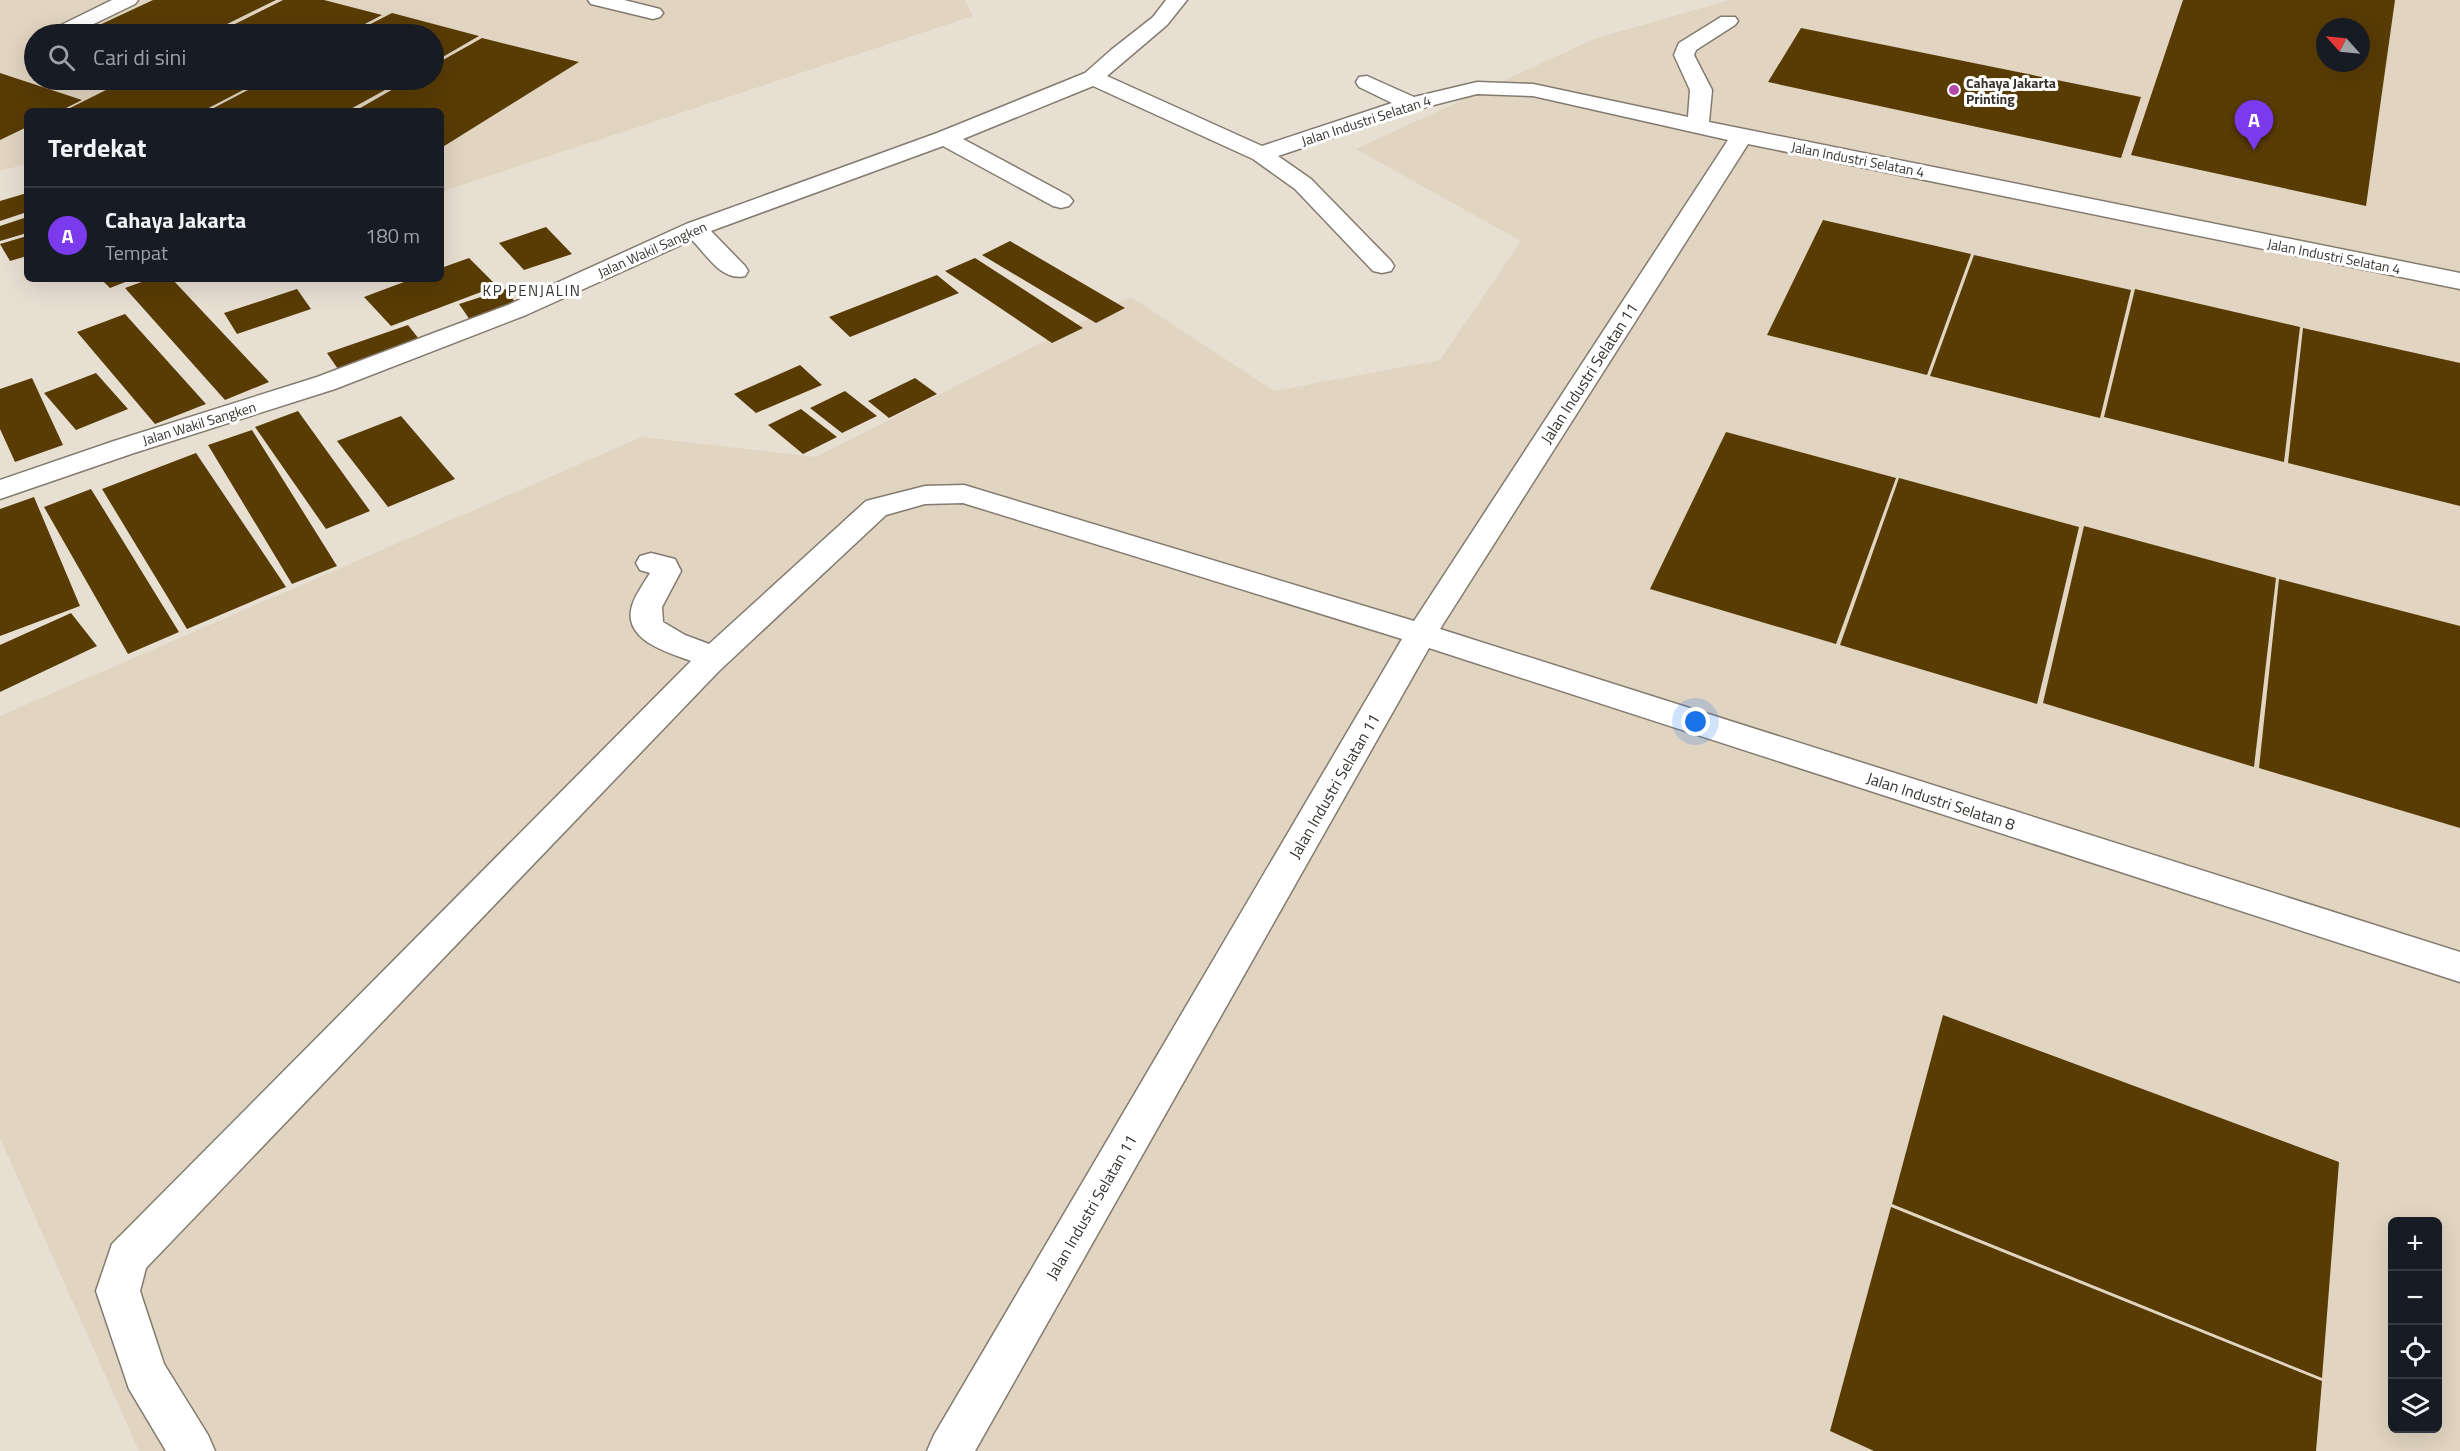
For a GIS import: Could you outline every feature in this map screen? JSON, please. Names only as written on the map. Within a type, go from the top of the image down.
[{"type":"street","points":[[79,24],[128,0]]},
{"type":"street","points":[[597,0],[653,13]]},
{"type":"street","name":"Jalan Wakil Sangken","points":[[0,490],[124,447],[337,379],[517,310],[695,229],[945,138],[1093,78],[1118,54],[1160,21],[1177,0]]},
{"type":"street","points":[[1698,125],[1701,90],[1684,55],[1686,47],[1728,21]]},
{"type":"street","points":[[1093,78],[1262,154],[1303,184],[1382,267]]},
{"type":"street","points":[[1366,82],[1411,104]]},
{"type":"street","name":"Jalan Industri Selatan 4","points":[[1262,154],[1411,104],[1477,88],[1533,90],[1742,136],[2460,281]]},
{"type":"street","name":"Jalan Industri Selatan 11","points":[[950,1451],[1421,634],[1742,136]]},
{"type":"street","points":[[945,138],[1061,201]]},
{"type":"street","points":[[695,229],[736,271]]},
{"type":"street","name":"Jalan Industri Selatan 8","points":[[192,1451],[145,1374],[118,1291],[127,1258],[713,658],[876,508],[925,495],[964,494],[1421,634],[2460,967]]},
{"type":"street","points":[[651,563],[664,566],[666,571],[647,607],[648,627],[674,643],[713,658]]},
{"type":"shaded area","points":[[0,0],[965,0],[973,16],[444,191],[444,108],[24,108],[24,165],[0,171]]},
{"type":"shaded area","points":[[1729,0],[2460,0],[2460,1451],[139,1451],[0,1138],[0,716],[642,437],[816,457],[1131,297],[1274,391],[1440,360],[1521,241],[1356,149],[1594,39]]},
{"type":"building","points":[[153,0],[276,0],[227,24],[101,24]]},
{"type":"building","points":[[283,0],[324,0],[382,15],[365,24],[235,24]]},
{"type":"building","points":[[2183,0],[2395,0],[2366,206],[2131,155]]},
{"type":"building","points":[[392,13],[434,24],[371,24]]},
{"type":"building","points":[[444,27],[479,36],[444,56]]},
{"type":"building","name":"Cahaya Jakarta Printing","points":[[1801,28],[2141,97],[2121,158],[1768,82]]},
{"type":"building","points":[[482,38],[579,62],[444,146],[444,108],[360,108],[392,90],[444,90],[444,59]]},
{"type":"building","points":[[0,73],[24,81],[24,90],[52,90],[82,100],[66,108],[24,108],[24,128],[0,140]]},
{"type":"building","points":[[106,90],[243,90],[209,108],[70,108]]},
{"type":"building","points":[[248,90],[385,90],[352,108],[214,108]]},
{"type":"building","points":[[24,194],[24,213],[0,221],[0,201]]},
{"type":"building","points":[[24,218],[24,234],[0,241],[0,226]]},
{"type":"building","points":[[1823,220],[1971,254],[1927,375],[1767,335]]},
{"type":"building","points":[[546,227],[572,254],[524,270],[499,243]]},
{"type":"building","points":[[24,237],[24,257],[10,261],[0,244]]},
{"type":"building","points":[[1010,241],[1125,308],[1096,323],[982,255]]},
{"type":"building","points":[[1974,255],[2131,290],[2100,418],[1930,376]]},
{"type":"building","points":[[469,258],[497,286],[391,326],[364,297],[404,282],[444,282],[444,267]]},
{"type":"building","points":[[975,258],[1083,328],[1052,343],[945,271]]},
{"type":"building","points":[[937,275],[959,293],[850,337],[829,317]]},
{"type":"building","points":[[104,282],[125,282],[110,288]]},
{"type":"building","points":[[142,282],[175,282],[269,382],[225,400],[125,288]]},
{"type":"building","points":[[297,289],[311,309],[237,334],[224,313]]},
{"type":"building","points":[[506,289],[517,305],[470,320],[459,304]]},
{"type":"building","points":[[2135,289],[2300,327],[2284,462],[2104,417]]},
{"type":"building","points":[[125,314],[206,404],[155,424],[77,332]]},
{"type":"building","points":[[408,325],[422,343],[340,372],[327,353]]},
{"type":"building","points":[[2303,328],[2460,363],[2460,506],[2288,463]]},
{"type":"building","points":[[800,365],[822,385],[756,413],[734,394]]},
{"type":"building","points":[[96,373],[128,409],[76,430],[44,393]]},
{"type":"building","points":[[32,378],[63,445],[15,462],[0,429],[0,389]]},
{"type":"building","points":[[915,378],[937,394],[889,418],[868,401]]},
{"type":"building","points":[[845,391],[877,416],[842,433],[810,408]]},
{"type":"building","points":[[801,409],[837,437],[803,454],[768,425]]},
{"type":"building","points":[[298,411],[370,511],[326,529],[255,427]]},
{"type":"building","points":[[401,416],[455,479],[388,507],[337,441]]},
{"type":"building","points":[[252,430],[337,566],[292,584],[208,445]]},
{"type":"building","points":[[1726,432],[1896,478],[1836,644],[1650,589]]},
{"type":"building","points":[[196,453],[286,587],[187,629],[102,489]]},
{"type":"building","points":[[1899,478],[2079,527],[2037,704],[1840,645]]},
{"type":"building","points":[[91,489],[179,632],[128,654],[44,507]]},
{"type":"building","points":[[34,497],[80,606],[0,636],[0,509]]},
{"type":"building","points":[[2084,526],[2276,578],[2254,767],[2043,703]]},
{"type":"building","points":[[2279,579],[2460,626],[2460,828],[2259,768]]},
{"type":"building","points":[[71,613],[97,646],[0,692],[0,645]]},
{"type":"building","points":[[1943,1015],[2339,1162],[2322,1378],[1892,1204]]},
{"type":"building","points":[[1891,1207],[2322,1381],[2316,1451],[1874,1451],[1830,1431]]},
{"type":"place","name":"Cahaya Jakarta Printing","points":[[1954,90]]},
{"type":"place","name":"Cahaya Jakarta","points":[[2254,150]]},
{"type":"district","name":"KP PENJALIN","points":[[532,290]]}]
